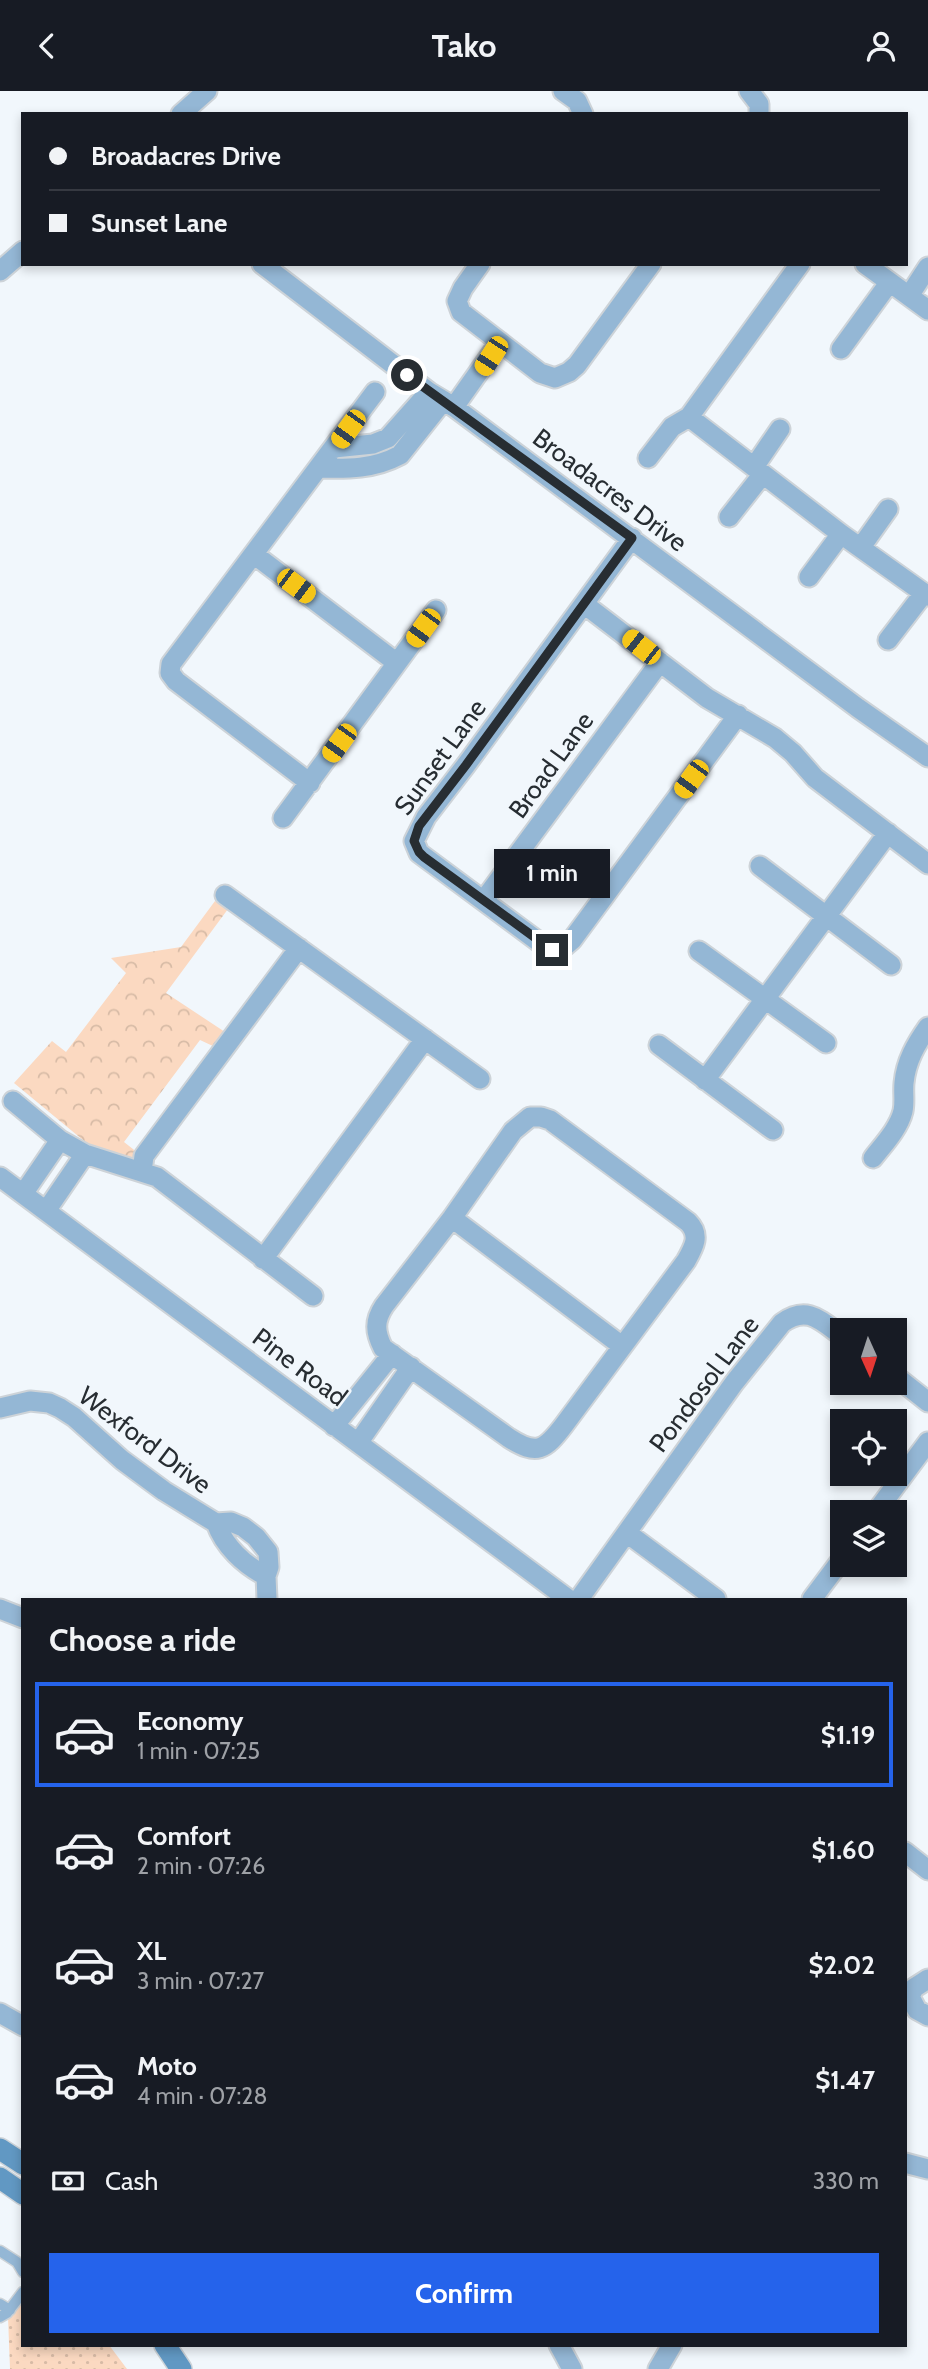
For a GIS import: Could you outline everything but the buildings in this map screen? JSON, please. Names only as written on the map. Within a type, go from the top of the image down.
[{"type":"street","points":[[183,112],[207,91]]},
{"type":"street","points":[[563,91],[577,101],[582,112]]},
{"type":"street","points":[[749,91],[759,104],[759,112]]},
{"type":"street","points":[[0,271],[21,253]]},
{"type":"street","name":"Broadacres Drive","points":[[265,266],[858,708],[928,757]]},
{"type":"street","points":[[479,266],[457,301],[461,312],[541,373],[555,378],[561,377],[577,365],[650,266]]},
{"type":"street","points":[[648,458],[672,427],[689,417],[799,266]]},
{"type":"street","points":[[868,266],[928,310]]},
{"type":"street","points":[[909,296],[928,267]]},
{"type":"street","points":[[841,349],[889,283]]},
{"type":"street","points":[[319,468],[366,467],[400,455],[442,400],[500,342]]},
{"type":"street","points":[[310,783],[176,681],[170,673],[171,664],[375,392]]},
{"type":"street","points":[[334,448],[373,444],[388,438],[442,400]]},
{"type":"street","points":[[689,417],[841,534],[926,594],[888,640]]},
{"type":"street","points":[[729,517],[780,429]]},
{"type":"street","points":[[861,547],[888,509]]},
{"type":"street","points":[[809,577],[841,534]]},
{"type":"street","name":"Sunset Lane","points":[[632,538],[426,817],[415,835],[415,846],[424,857],[543,945],[552,950],[565,947],[738,716]]},
{"type":"street","points":[[255,555],[397,663]]},
{"type":"street","points":[[584,604],[706,698],[786,747],[815,778],[928,864]]},
{"type":"street","points":[[284,818],[436,610]]},
{"type":"street","name":"Broad Lane","points":[[484,900],[660,662]]},
{"type":"street","points":[[705,1080],[888,833]]},
{"type":"street","points":[[760,866],[891,965]]},
{"type":"street","points":[[225,895],[480,1079]]},
{"type":"street","points":[[142,1172],[144,1156],[299,948]]},
{"type":"street","points":[[699,951],[826,1042]]},
{"type":"street","points":[[873,1158],[900,1118],[910,1057],[928,1027]]},
{"type":"street","points":[[263,1259],[425,1039]]},
{"type":"street","points":[[659,1045],[774,1130]]},
{"type":"street","points":[[13,1101],[60,1140],[85,1154],[157,1177],[313,1296]]},
{"type":"street","points":[[536,1116],[550,1121],[680,1216],[696,1232],[691,1252],[622,1346],[551,1442],[536,1449],[521,1446],[509,1438],[383,1348],[378,1339],[376,1322],[379,1314],[452,1218],[513,1131],[526,1118],[536,1116]]},
{"type":"street","points":[[23,1194],[60,1140]]},
{"type":"street","points":[[46,1211],[85,1154]]},
{"type":"street","name":"Pine Road","points":[[0,1177],[567,1598]]},
{"type":"street","points":[[452,1218],[622,1346]]},
{"type":"street","name":"Pondosol Lane","points":[[580,1598],[738,1377],[782,1323],[791,1316],[807,1314],[830,1328]]},
{"type":"street","points":[[334,1426],[392,1354]]},
{"type":"street","points":[[358,1443],[411,1367]]},
{"type":"street","points":[[907,1385],[928,1402]]},
{"type":"street","name":"Wexford Drive","points":[[0,1408],[30,1401],[60,1408],[153,1483],[216,1523],[236,1523],[256,1537],[268,1552],[267,1598]]},
{"type":"street","points":[[885,1500],[928,1442]]},
{"type":"street","points":[[627,1533],[715,1598]]},
{"type":"street","points":[[813,1598],[830,1575]]},
{"type":"street","points":[[0,1609],[21,1617]]},
{"type":"street","points":[[907,1854],[928,1870]]},
{"type":"street","points":[[928,1979],[907,1996],[917,2010],[928,2016]]},
{"type":"street","points":[[0,2013],[21,2025]]},
{"type":"street","points":[[0,2149],[21,2163]]},
{"type":"street","points":[[907,2164],[928,2169]]},
{"type":"street","points":[[0,2178],[21,2193]]},
{"type":"street","points":[[166,2347],[181,2369]]},
{"type":"street","points":[[560,2347],[572,2369]]},
{"type":"street","points":[[658,2369],[670,2347]]},
{"type":"lane","points":[[0,2251],[17,2262],[21,2269]]},
{"type":"lane","points":[[0,2317],[10,2310],[21,2295]]},
{"type":"lane","points":[[0,2304],[10,2310]]},
{"type":"green space","points":[[215,901],[228,909],[166,993],[225,1032],[215,1047],[200,1040],[124,1142],[138,1153],[133,1159],[95,1150],[14,1083],[52,1041],[66,1052],[126,973],[111,958],[181,947]]},
{"type":"green space","points":[[21,2303],[21,2347],[110,2347],[127,2369],[10,2369],[8,2317]]},
{"type":"route","points":[[407,375],[632,538],[415,835],[415,846],[424,857],[552,950]]}]
